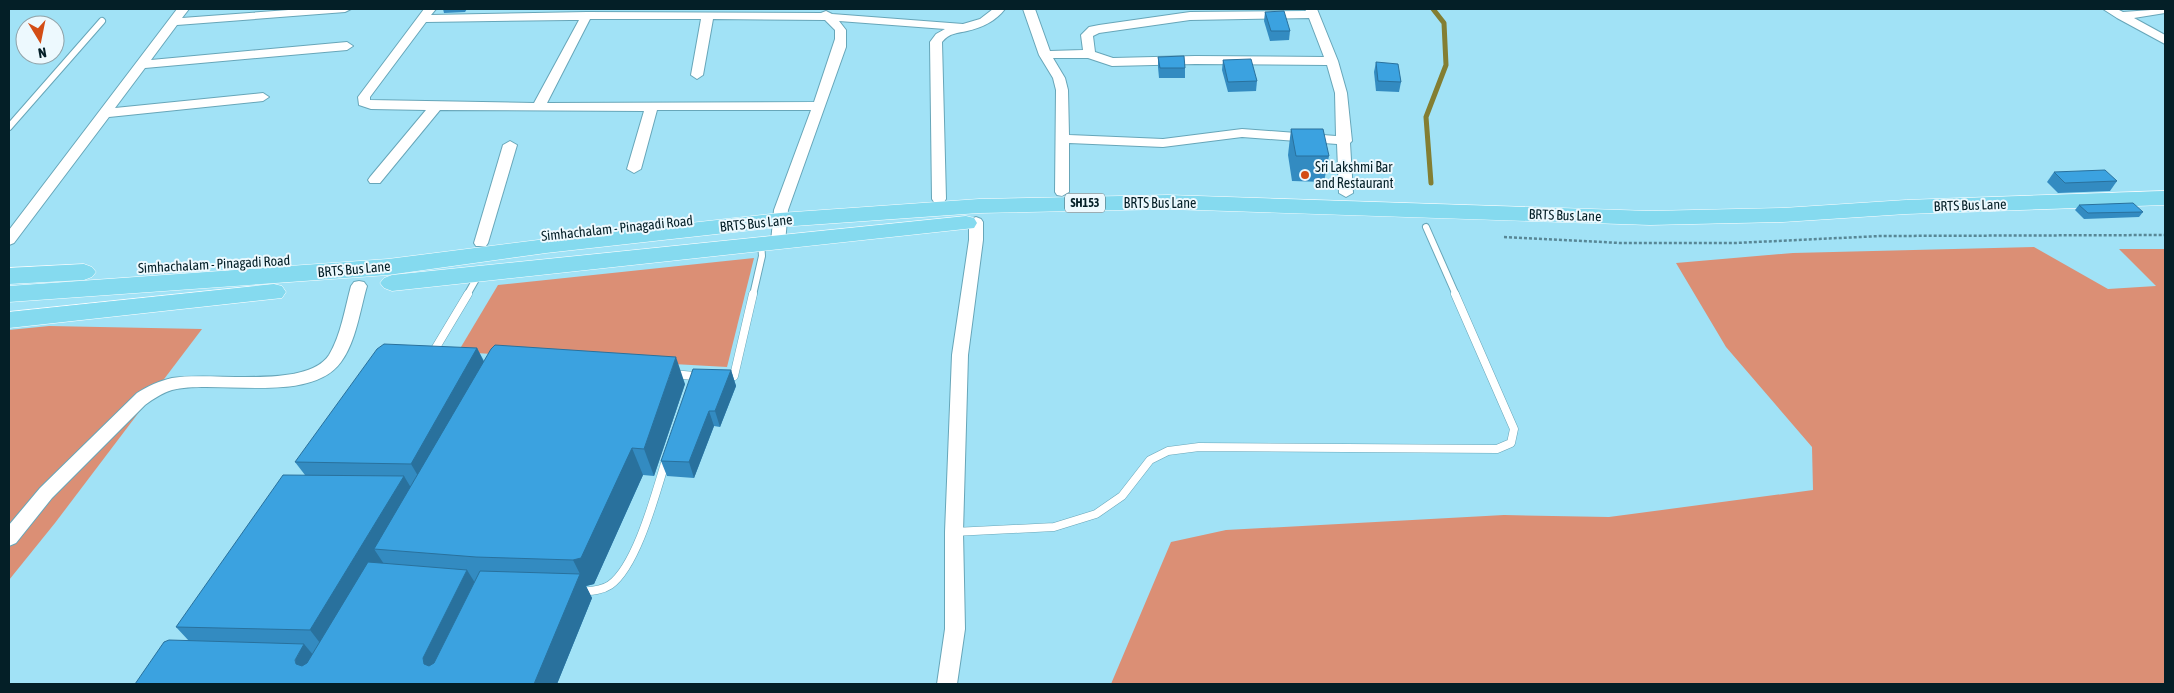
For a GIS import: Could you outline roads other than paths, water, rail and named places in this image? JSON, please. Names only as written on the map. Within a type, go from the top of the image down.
[{"type":"main road","name":"Simhachalam - Pinagadi Road","points":[[9,320],[242,295],[479,274],[775,229],[939,199],[1062,192],[1346,193]]},
{"type":"main road","name":"BRTS Bus Lane","points":[[9,294],[388,267],[546,246],[775,229],[979,206],[1168,202],[1339,206],[1650,218],[2165,198]]},
{"type":"main road","name":"Simhachalam - Pinagadi Road","points":[[9,276],[361,255],[481,243],[775,229],[976,222]]},
{"type":"street","points":[[9,240],[183,9]]},
{"type":"street","points":[[174,22],[345,9]]},
{"type":"street","points":[[939,199],[936,42],[941,35],[986,22],[999,9]]},
{"type":"street","points":[[1029,9],[1045,55],[1059,78],[1062,90],[1062,192]]},
{"type":"street","points":[[2109,9],[2165,40]]},
{"type":"street","points":[[2121,16],[2165,10]]},
{"type":"street","points":[[820,106],[436,106],[371,104],[364,102],[364,97],[427,14],[708,15],[826,12],[918,21],[966,28]]},
{"type":"street","points":[[775,229],[840,47],[842,34],[839,25],[826,12]]},
{"type":"street","points":[[1088,54],[1087,35],[1093,30],[1196,16],[1312,12],[1332,61],[1341,93],[1345,142],[1344,176],[1346,193]]},
{"type":"street","points":[[538,107],[587,15]]},
{"type":"street","points":[[697,75],[708,15]]},
{"type":"street","points":[[140,66],[347,46]]},
{"type":"street","points":[[1045,55],[1088,54],[1112,62],[1195,60],[1332,61]]},
{"type":"street","points":[[105,113],[263,97]]},
{"type":"street","points":[[375,180],[436,106]]},
{"type":"street","points":[[634,169],[652,107]]},
{"type":"street","points":[[1062,139],[1163,143],[1242,133],[1345,142]]},
{"type":"street","points":[[481,243],[510,145]]},
{"type":"street","points":[[947,684],[955,629],[954,532],[960,355],[976,240],[976,222]]},
{"type":"street","points":[[9,538],[46,493],[139,401],[153,390],[175,384],[283,381],[308,377],[325,370],[335,360],[359,286]]},
{"type":"lane","points":[[9,127],[102,21]]},
{"type":"lane","points":[[954,532],[1054,527],[1096,514],[1122,496],[1150,460],[1168,451],[1199,446],[1497,449],[1511,442],[1514,429],[1426,227]]},
{"type":"lane","points":[[718,376],[734,376],[762,256],[775,229]]},
{"type":"lane","points":[[436,362],[427,362],[479,274]]},
{"type":"lane","points":[[665,374],[698,376],[691,385]]},
{"type":"lane","points":[[567,592],[586,592],[605,588],[621,576],[629,565],[633,559],[670,449]]},
{"type":"waterway","points":[[1431,183],[1426,117],[1446,65],[1444,23],[1433,9]]},
{"type":"place","name":"Sri Lakshmi Bar and Restaurant","points":[[1305,175]]}]
